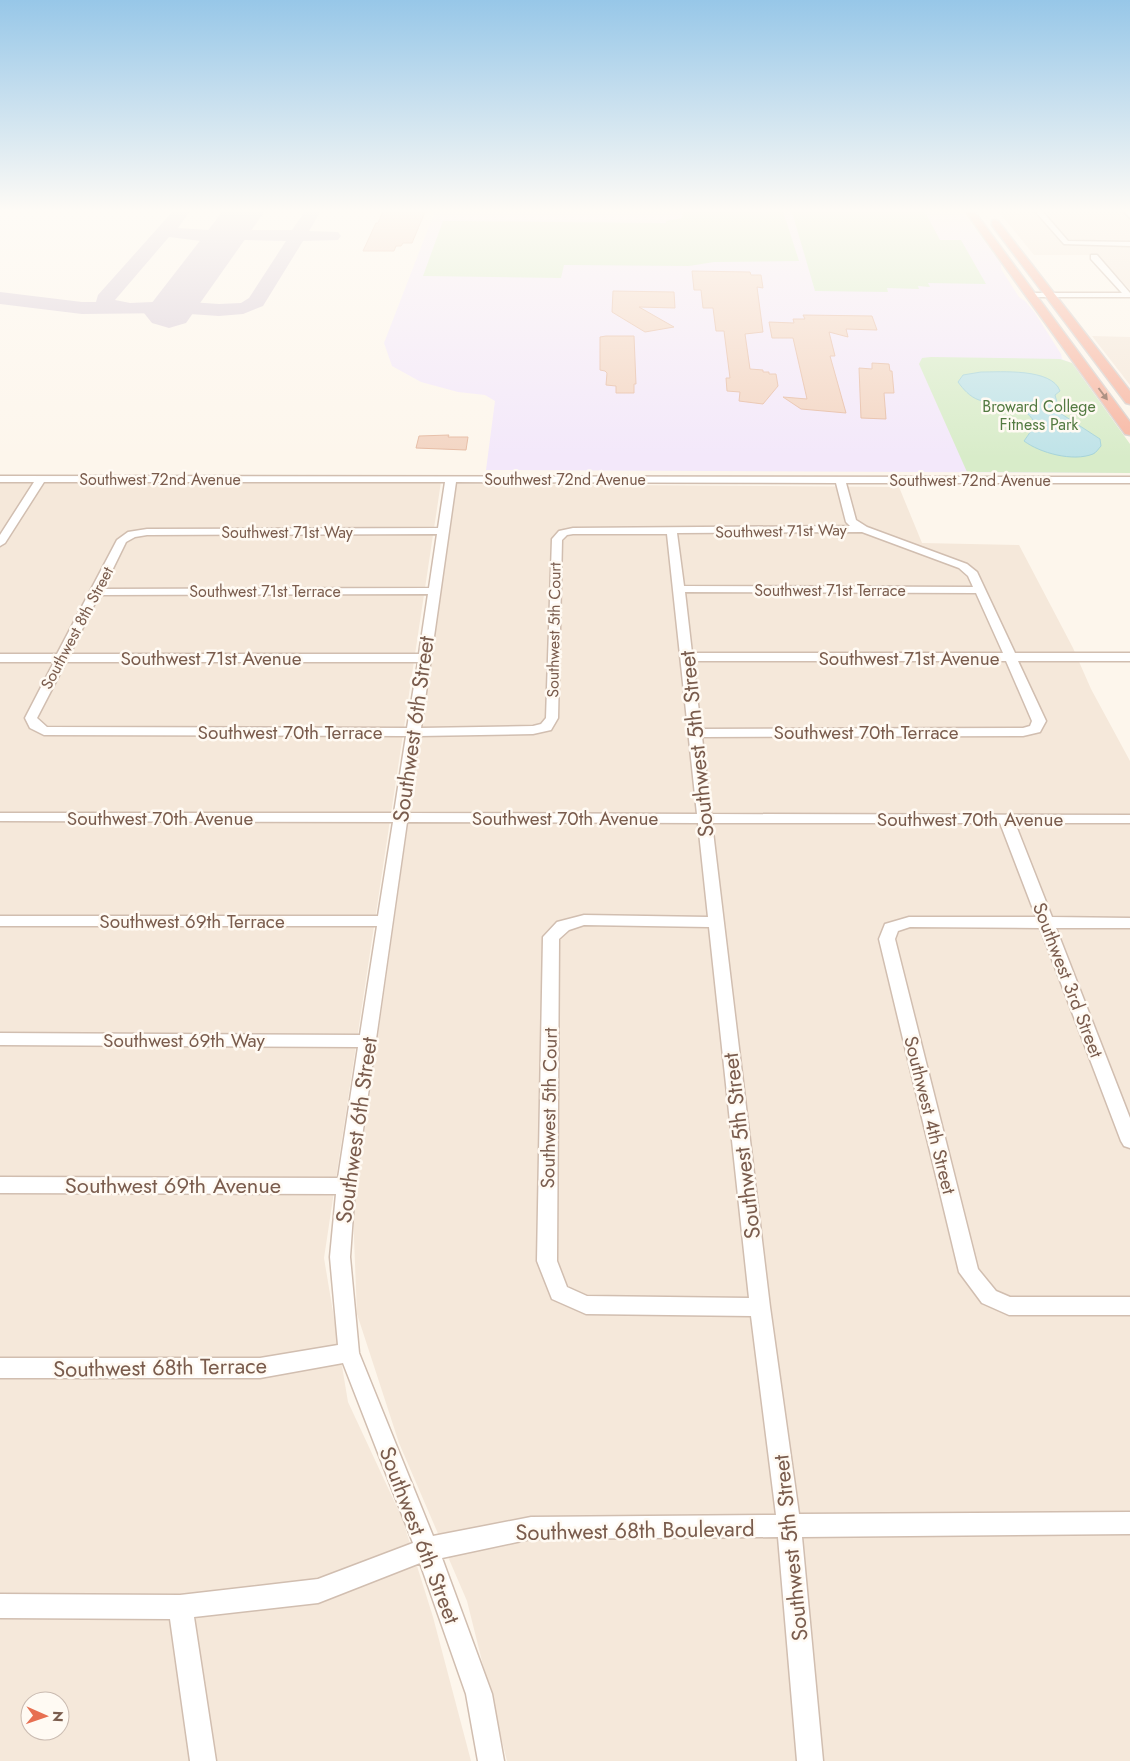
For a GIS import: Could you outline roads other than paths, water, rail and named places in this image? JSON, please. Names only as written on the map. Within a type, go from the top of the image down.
[{"type":"highway","points":[[1030,295],[1130,430]]},
{"type":"highway","points":[[1051,295],[1130,400]]},
{"type":"highway","points":[[1075,357],[1101,362]]},
{"type":"street","points":[[1030,295],[1129,295]]},
{"type":"street","name":"Southwest 72nd Avenue","points":[[0,479],[1130,480]]},
{"type":"street","points":[[0,543],[41,479]]},
{"type":"street","name":"Southwest 6th Street","points":[[451,479],[346,1186],[340,1257],[349,1353],[427,1549],[478,1694],[491,1761]]},
{"type":"street","points":[[840,480],[851,522],[863,529]]},
{"type":"street","name":"Southwest 71st Way","points":[[563,533],[573,531],[672,532],[863,529],[963,566],[973,574],[1012,658],[1039,721],[1035,729]]},
{"type":"street","name":"Southwest 71st Way","points":[[132,534],[157,532],[442,532]]},
{"type":"street","name":"Southwest 5th Street","points":[[672,532],[688,657],[715,922],[760,1307],[790,1526],[810,1761]]},
{"type":"street","name":"Southwest 5th Court","points":[[546,727],[552,718],[557,539],[563,533]]},
{"type":"street","name":"Southwest 8th Street","points":[[35,726],[31,718],[61,658],[97,592],[122,540],[132,534]]},
{"type":"street","name":"Southwest 71st Terrace","points":[[679,589],[980,590]]},
{"type":"street","name":"Southwest 71st Terrace","points":[[97,592],[434,591]]},
{"type":"street","name":"Southwest 71st Avenue","points":[[688,657],[1130,657]]},
{"type":"street","name":"Southwest 71st Avenue","points":[[0,658],[423,658]]},
{"type":"street","name":"Southwest 70th Terrace","points":[[35,726],[44,730],[414,732],[533,730],[546,727]]},
{"type":"street","name":"Southwest 70th Terrace","points":[[696,733],[1013,732],[1035,729]]},
{"type":"street","name":"Southwest 70th Avenue","points":[[0,818],[1130,819]]},
{"type":"street","name":"Southwest 3rd Street","points":[[1006,819],[1130,1141]]},
{"type":"street","name":"Southwest 69th Terrace","points":[[0,921],[384,920]]},
{"type":"street","name":"Southwest 5th Court","points":[[715,922],[584,920],[563,926],[551,937],[547,1261],[559,1293],[586,1305],[760,1307]]},
{"type":"street","name":"Southwest 4th Street","points":[[1045,922],[909,922],[891,928],[887,939],[968,1272],[989,1297],[1009,1306],[1130,1306]]},
{"type":"street","points":[[1045,922],[1130,923]]},
{"type":"street","name":"Southwest 69th Way","points":[[0,1039],[367,1042]]},
{"type":"street","name":"Southwest 69th Avenue","points":[[0,1185],[346,1186]]},
{"type":"street","name":"Southwest 68th Terrace","points":[[0,1368],[260,1368],[349,1353]]},
{"type":"street","name":"Southwest 68th Boulevard","points":[[0,1606],[180,1606],[318,1591],[427,1549],[531,1528],[1130,1524]]},
{"type":"street","points":[[180,1606],[203,1761]]},
{"type":"water","points":[[981,372],[1025,373],[1047,378],[1060,391],[1055,395],[1060,413],[1100,439],[1101,446],[1093,454],[1067,457],[1039,449],[1024,441],[1031,431],[1034,422],[1030,416],[1017,408],[976,399],[958,382],[963,375]]},
{"type":"park label","name":"Broward College Fitness Park","points":[[1039,415]]}]
